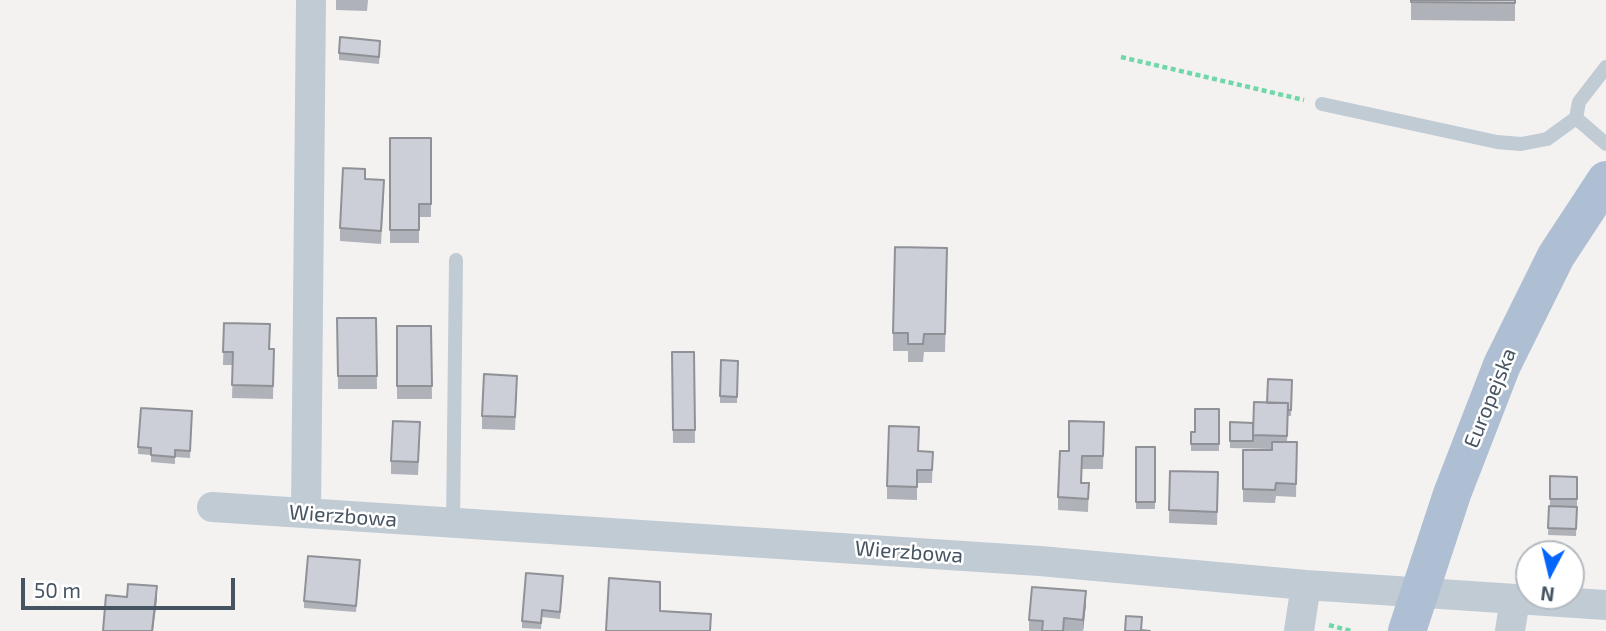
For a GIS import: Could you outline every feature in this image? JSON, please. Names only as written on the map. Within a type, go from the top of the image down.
[{"type":"main road","name":"Europejska","points":[[1407,631],[1452,494],[1502,365],[1556,256],[1606,180]]},
{"type":"street","points":[[306,513],[311,0]]},
{"type":"street","name":"Wierzbowa","points":[[212,507],[1040,561],[1306,585],[1515,599]]},
{"type":"street","points":[[1299,631],[1306,585]]},
{"type":"street","points":[[1510,631],[1515,599]]},
{"type":"street","name":"Wierzbowa","points":[[1585,604],[1606,605]]},
{"type":"lane","points":[[1322,104],[1497,142],[1521,144],[1547,139],[1576,118],[1579,103],[1606,68]]},
{"type":"lane","points":[[1576,118],[1606,144]]},
{"type":"lane","points":[[453,524],[456,260]]},
{"type":"path","points":[[1121,57],[1322,104]]},
{"type":"building","points":[[1515,0],[1515,3],[1411,2]]},
{"type":"building","points":[[340,37],[380,41],[379,57],[339,53]]},
{"type":"building","points":[[390,138],[431,138],[431,204],[419,204],[419,230],[390,230]]},
{"type":"building","points":[[343,168],[365,169],[365,179],[384,180],[381,231],[340,228]]},
{"type":"building","points":[[895,247],[947,248],[945,334],[924,334],[923,344],[908,344],[908,333],[893,333]]},
{"type":"building","points":[[337,318],[376,318],[377,376],[338,376]]},
{"type":"building","points":[[224,323],[270,324],[269,349],[274,349],[273,386],[232,385],[233,352],[223,352]]},
{"type":"building","points":[[397,326],[431,326],[432,386],[397,386]]},
{"type":"building","points":[[672,352],[694,352],[695,430],[673,430]]},
{"type":"building","points":[[721,360],[738,361],[737,397],[720,396]]},
{"type":"building","points":[[484,374],[517,376],[515,417],[482,416]]},
{"type":"building","points":[[1268,379],[1292,380],[1291,410],[1288,410],[1288,403],[1267,403]]},
{"type":"building","points":[[1254,402],[1288,403],[1287,436],[1253,435]]},
{"type":"building","points":[[141,408],[192,411],[190,451],[175,450],[175,457],[151,455],[151,448],[138,447]]},
{"type":"building","points":[[1195,409],[1219,409],[1219,444],[1191,444],[1191,432],[1195,432]]},
{"type":"building","points":[[393,421],[420,422],[418,462],[391,461]]},
{"type":"building","points":[[1069,421],[1104,422],[1103,456],[1082,456],[1081,483],[1089,483],[1088,499],[1058,497],[1060,451],[1069,451]]},
{"type":"building","points":[[1230,422],[1253,423],[1253,441],[1230,441]]},
{"type":"building","points":[[889,426],[919,427],[918,451],[933,452],[932,470],[917,470],[917,487],[887,486]]},
{"type":"building","points":[[1272,442],[1297,442],[1296,484],[1276,483],[1275,490],[1243,489],[1243,450],[1272,450]]},
{"type":"building","points":[[1136,447],[1155,447],[1155,502],[1136,502]]},
{"type":"building","points":[[1170,471],[1218,472],[1217,512],[1169,510]]},
{"type":"building","points":[[1550,476],[1577,477],[1577,499],[1550,499]]},
{"type":"building","points":[[1549,506],[1577,507],[1576,529],[1548,528]]},
{"type":"building","points":[[308,556],[360,560],[356,606],[304,601]]},
{"type":"building","points":[[526,573],[563,576],[560,612],[542,610],[541,623],[522,621]]},
{"type":"building","points":[[609,578],[660,582],[660,611],[711,614],[710,631],[606,631]]},
{"type":"building","points":[[128,584],[157,586],[152,631],[103,631],[106,595],[127,597]]},
{"type":"building","points":[[1032,587],[1086,591],[1083,620],[1064,618],[1063,631],[1042,631],[1043,621],[1029,620]]},
{"type":"building","points":[[1126,616],[1142,617],[1141,630],[1150,631],[1125,631]]}]
